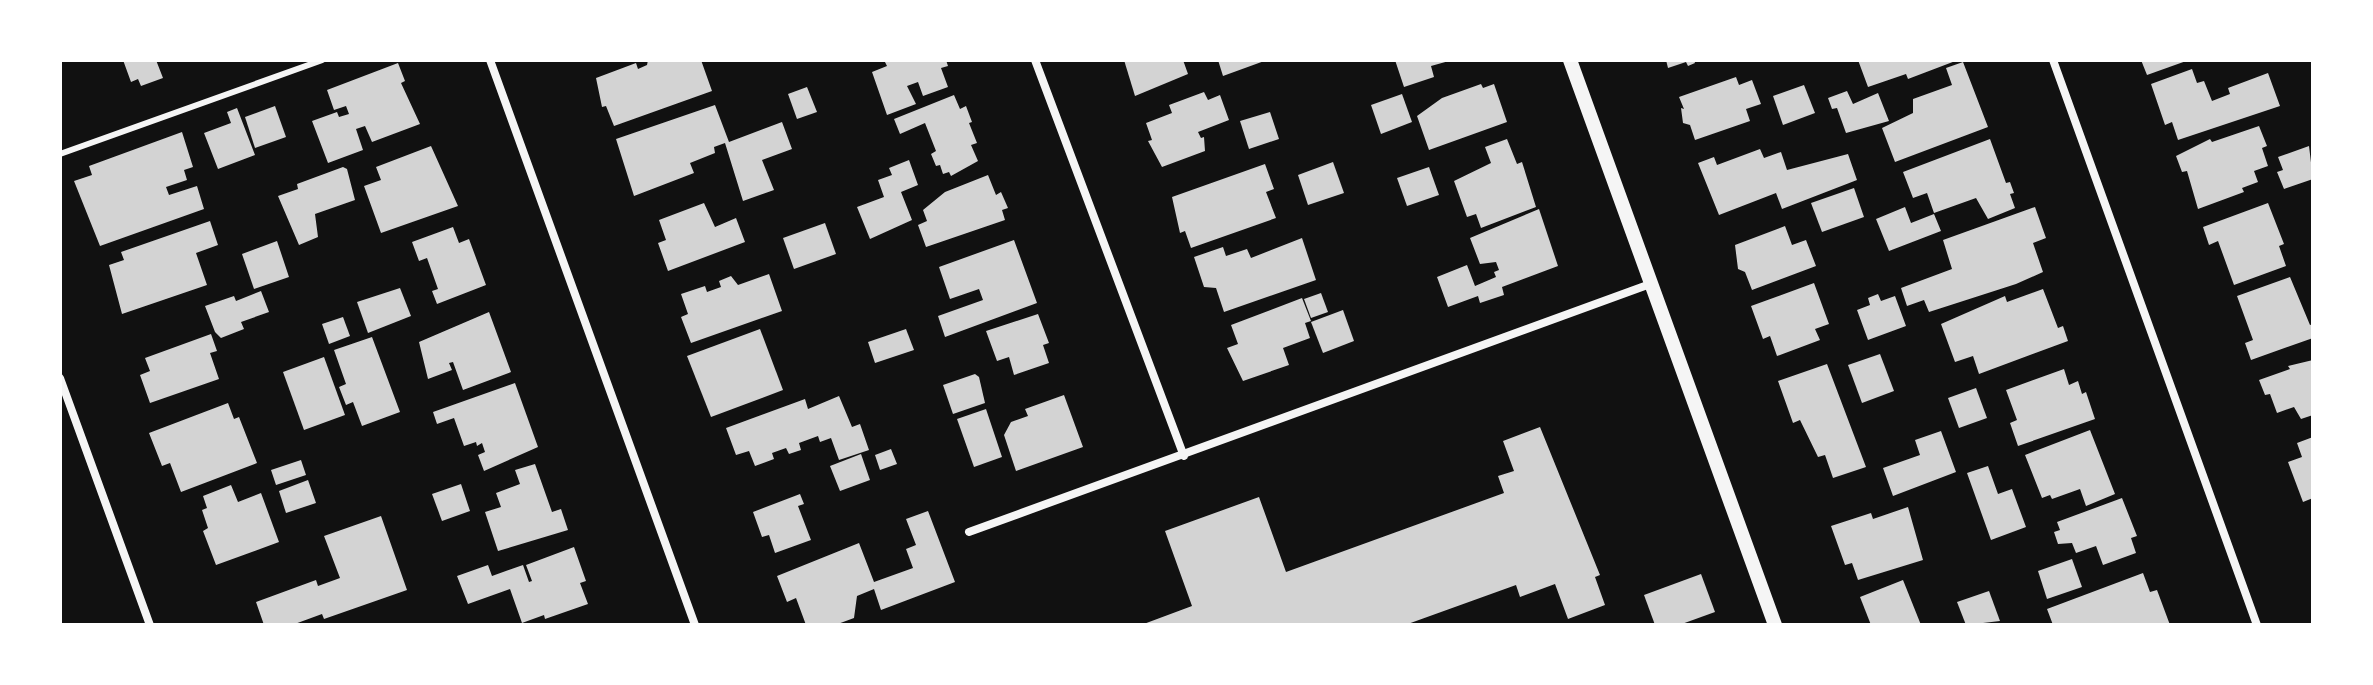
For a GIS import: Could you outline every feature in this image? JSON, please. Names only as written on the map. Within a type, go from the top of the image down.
[{"type":"street","points":[[490,60],[695,625]]},
{"type":"street","points":[[1035,60],[1184,456]]},
{"type":"street","points":[[1570,60],[1775,625]]},
{"type":"street","points":[[2053,60],[2257,625]]},
{"type":"street","points":[[969,532],[1650,284]]},
{"type":"street","points":[[60,378],[150,625]]},
{"type":"lane","points":[[60,154],[322,60]]},
{"type":"building","points":[[123,60],[156,60],[163,78],[141,86],[138,79],[131,82]]},
{"type":"building","points":[[648,60],[701,60],[712,91],[614,126],[606,106],[602,107],[596,78],[636,63],[638,69],[647,65]]},
{"type":"building","points":[[884,60],[946,60],[948,66],[941,68],[948,87],[923,96],[918,82],[907,86],[916,104],[887,115],[872,72],[887,66]]},
{"type":"building","points":[[1124,60],[1183,60],[1188,74],[1135,96]]},
{"type":"building","points":[[1218,60],[1267,60],[1223,76]]},
{"type":"building","points":[[1395,60],[1449,61],[1431,66],[1434,77],[1404,87]]},
{"type":"building","points":[[1666,60],[1694,60],[1695,63],[1688,66],[1686,62],[1668,68]]},
{"type":"building","points":[[1858,60],[1958,60],[1908,79],[1906,74],[1868,87]]},
{"type":"building","points":[[2141,60],[2189,60],[2147,75]]},
{"type":"building","points":[[1963,62],[1988,127],[1895,162],[1882,128],[1913,113],[1913,99],[1952,85],[1946,68]]},
{"type":"building","points":[[398,63],[405,81],[401,83],[420,124],[372,142],[365,126],[356,129],[363,150],[328,163],[312,121],[337,112],[339,117],[349,114],[346,106],[334,110],[327,90]]},
{"type":"building","points":[[2192,69],[2197,83],[2204,81],[2212,101],[2230,94],[2228,88],[2268,73],[2280,106],[2178,140],[2172,122],[2165,125],[2151,84]]},
{"type":"building","points":[[1736,77],[1739,85],[1752,80],[1761,104],[1746,109],[1750,121],[1695,140],[1690,125],[1683,123],[1681,108],[1684,109],[1679,97]]},
{"type":"building","points":[[1481,84],[1483,88],[1494,84],[1507,122],[1429,150],[1417,116],[1442,98]]},
{"type":"building","points":[[1804,85],[1815,113],[1783,125],[1773,96]]},
{"type":"building","points":[[807,87],[817,112],[797,119],[788,94]]},
{"type":"building","points":[[1847,91],[1853,104],[1878,93],[1889,121],[1846,133],[1837,108],[1832,109],[1828,98]]},
{"type":"building","points":[[1204,92],[1208,100],[1220,95],[1229,120],[1198,132],[1201,138],[1204,137],[1205,151],[1162,167],[1148,141],[1152,140],[1146,123],[1172,113],[1169,105]]},
{"type":"building","points":[[1402,94],[1412,122],[1381,134],[1371,105]]},
{"type":"building","points":[[954,95],[960,109],[966,106],[972,122],[969,123],[977,143],[971,145],[978,161],[951,176],[949,172],[943,174],[940,165],[936,166],[931,154],[936,151],[925,123],[900,134],[894,119]]},
{"type":"building","points":[[715,105],[729,142],[782,122],[792,149],[762,160],[774,190],[743,201],[725,143],[714,147],[715,153],[690,163],[694,173],[634,196],[616,139]]},
{"type":"building","points":[[275,106],[286,137],[255,148],[245,117]]},
{"type":"building","points":[[237,108],[255,155],[218,169],[204,133],[231,123],[227,112]]},
{"type":"building","points":[[1270,112],[1279,139],[1249,149],[1240,121]]},
{"type":"building","points":[[2259,126],[2267,146],[2262,148],[2268,166],[2254,171],[2258,182],[2242,188],[2244,192],[2198,209],[2187,171],[2182,172],[2176,156],[2210,139],[2212,142]]},
{"type":"building","points":[[182,132],[193,167],[184,170],[187,180],[166,187],[169,195],[197,186],[204,209],[100,246],[74,181],[92,175],[89,166]]},
{"type":"building","points":[[1507,139],[1517,164],[1522,162],[1536,207],[1481,228],[1476,214],[1467,217],[1454,181],[1491,163],[1485,147]]},
{"type":"building","points":[[1990,139],[2006,183],[2010,182],[2014,193],[2010,194],[2015,208],[1988,219],[1976,198],[1934,213],[1927,193],[1913,198],[1903,172]]},
{"type":"building","points":[[431,146],[458,206],[381,233],[364,186],[381,180],[376,167]]},
{"type":"building","points":[[2309,146],[2313,179],[2284,189],[2277,172],[2283,170],[2278,157]]},
{"type":"building","points":[[1760,149],[1764,158],[1781,152],[1787,170],[1848,154],[1857,180],[1782,209],[1776,193],[1719,215],[1698,163],[1714,157],[1717,165]]},
{"type":"building","points":[[909,160],[918,185],[901,192],[912,220],[870,239],[857,207],[884,197],[878,180],[892,175],[889,168]]},
{"type":"building","points":[[1333,162],[1344,193],[1308,205],[1298,175]]},
{"type":"building","points":[[1265,164],[1274,189],[1266,192],[1276,218],[1191,248],[1185,231],[1180,233],[1172,197]]},
{"type":"building","points":[[343,167],[347,169],[355,200],[315,214],[318,237],[299,245],[278,196],[298,189],[297,184]]},
{"type":"building","points":[[1429,167],[1439,195],[1407,206],[1397,178]]},
{"type":"building","points":[[988,175],[996,195],[1001,192],[1008,208],[1002,210],[1005,220],[926,247],[918,225],[927,221],[923,210],[945,192]]},
{"type":"building","points":[[1854,188],[1864,217],[1822,232],[1811,203]]},
{"type":"building","points":[[704,203],[715,227],[736,218],[745,242],[668,271],[658,243],[666,240],[659,220]]},
{"type":"building","points":[[2268,203],[2284,244],[2279,246],[2286,266],[2234,285],[2218,241],[2209,245],[2203,227]]},
{"type":"building","points":[[1905,207],[1911,223],[1934,214],[1941,231],[1889,251],[1876,219]]},
{"type":"building","points":[[2035,207],[2046,238],[2033,243],[2043,272],[1929,312],[1924,300],[1907,306],[1901,288],[1952,269],[1943,240]]},
{"type":"building","points":[[1539,209],[1558,266],[1502,287],[1504,295],[1480,303],[1478,296],[1448,307],[1437,277],[1467,265],[1475,286],[1496,277],[1494,272],[1499,270],[1496,262],[1480,264],[1470,238]]},
{"type":"building","points":[[210,221],[218,245],[196,253],[207,285],[122,314],[109,265],[124,260],[121,252]]},
{"type":"building","points":[[825,223],[836,254],[794,269],[783,238]]},
{"type":"building","points":[[1785,226],[1792,245],[1806,240],[1816,266],[1752,290],[1745,272],[1738,269],[1735,245]]},
{"type":"building","points":[[453,227],[459,243],[469,239],[486,285],[437,304],[432,291],[438,289],[427,258],[419,261],[412,242]]},
{"type":"building","points":[[1302,238],[1316,280],[1224,312],[1216,288],[1204,287],[1194,257],[1223,247],[1226,256],[1247,249],[1251,258]]},
{"type":"building","points":[[1014,240],[1037,303],[945,337],[938,316],[983,300],[979,289],[950,299],[939,267]]},
{"type":"building","points":[[277,241],[289,277],[254,289],[242,254]]},
{"type":"building","points":[[769,274],[782,311],[691,343],[681,317],[688,314],[681,294],[705,286],[707,292],[721,287],[719,281],[731,276],[738,285]]},
{"type":"building","points":[[2290,277],[2310,325],[2313,324],[2313,338],[2251,360],[2245,343],[2253,340],[2237,296]]},
{"type":"building","points":[[1814,283],[1829,324],[1815,329],[1820,340],[1777,356],[1770,336],[1763,339],[1751,306]]},
{"type":"building","points":[[400,288],[411,316],[368,333],[357,302]]},
{"type":"building","points":[[2043,289],[2058,328],[2063,326],[2068,341],[1979,374],[1973,356],[1955,362],[1941,324],[2005,296],[2007,302]]},
{"type":"building","points":[[261,291],[269,312],[241,322],[244,329],[221,338],[215,332],[205,306],[234,296],[236,301]]},
{"type":"building","points":[[1321,293],[1328,312],[1311,318],[1304,299]]},
{"type":"building","points":[[1878,294],[1881,301],[1895,296],[1906,326],[1868,340],[1857,310],[1870,305],[1868,298]]},
{"type":"building","points":[[1302,298],[1311,321],[1305,323],[1310,338],[1283,348],[1289,365],[1243,381],[1227,348],[1238,344],[1231,325]]},
{"type":"building","points":[[1343,310],[1354,341],[1323,353],[1311,322]]},
{"type":"building","points":[[489,312],[511,372],[463,390],[453,362],[449,363],[452,370],[428,379],[419,342]]},
{"type":"building","points":[[1038,314],[1049,343],[1043,345],[1049,363],[1014,375],[1009,357],[997,361],[986,331]]},
{"type":"building","points":[[343,317],[350,336],[329,344],[322,324]]},
{"type":"building","points":[[760,329],[783,390],[711,417],[687,356]]},
{"type":"building","points":[[906,329],[914,350],[875,363],[868,342]]},
{"type":"building","points":[[211,334],[217,351],[210,353],[219,379],[150,403],[140,375],[150,371],[145,358]]},
{"type":"building","points":[[372,337],[400,412],[362,426],[353,402],[346,405],[339,387],[346,384],[334,350]]},
{"type":"building","points":[[1880,354],[1894,391],[1862,403],[1848,365]]},
{"type":"building","points":[[324,357],[345,415],[304,430],[283,372]]},
{"type":"building","points":[[2313,360],[2313,415],[2301,419],[2294,407],[2277,413],[2270,394],[2265,395],[2259,380],[2290,369],[2288,366]]},
{"type":"building","points":[[1827,364],[1866,467],[1833,478],[1825,455],[1818,457],[1800,420],[1793,423],[1778,381]]},
{"type":"building","points":[[2064,369],[2069,385],[2078,381],[2082,394],[2086,392],[2095,419],[2018,446],[2010,423],[2017,420],[2006,390]]},
{"type":"building","points":[[975,374],[979,377],[985,403],[953,414],[943,385]]},
{"type":"building","points":[[515,383],[538,447],[484,471],[478,455],[485,452],[482,443],[464,446],[454,418],[437,424],[433,412]]},
{"type":"building","points":[[1976,388],[1987,418],[1959,428],[1948,398]]},
{"type":"building","points":[[1064,395],[1083,447],[1016,471],[1004,435],[1011,422],[1028,416],[1025,409]]},
{"type":"building","points":[[839,396],[852,427],[860,424],[869,450],[839,460],[831,438],[820,442],[818,436],[799,443],[801,450],[789,454],[786,448],[772,453],[774,459],[755,466],[749,451],[736,455],[726,428],[805,399],[808,409]]},
{"type":"building","points":[[228,403],[234,419],[239,417],[257,463],[181,492],[170,463],[162,466],[149,433]]},
{"type":"building","points":[[986,409],[1002,457],[974,467],[957,419]]},
{"type":"building","points":[[1540,427],[1600,575],[1595,577],[1605,605],[1568,619],[1555,584],[1520,597],[1516,585],[1405,625],[1141,625],[1192,606],[1165,531],[1259,497],[1286,572],[1504,493],[1498,476],[1514,471],[1503,441]]},
{"type":"building","points":[[2090,430],[2115,494],[2086,506],[2080,489],[2052,499],[2050,495],[2042,498],[2025,455]]},
{"type":"building","points":[[1941,431],[1956,472],[1893,496],[1883,468],[1920,455],[1915,440]]},
{"type":"building","points":[[2313,437],[2313,498],[2303,502],[2288,462],[2302,457],[2297,443]]},
{"type":"building","points":[[891,449],[897,464],[880,470],[875,455]]},
{"type":"building","points":[[861,454],[870,480],[840,491],[830,466]]},
{"type":"building","points":[[301,460],[306,475],[276,485],[271,470]]},
{"type":"building","points":[[535,464],[552,512],[561,509],[568,530],[498,551],[485,512],[501,507],[496,493],[520,484],[515,470]]},
{"type":"building","points":[[1988,466],[1998,494],[2012,489],[2026,527],[1991,540],[1967,473]]},
{"type":"building","points":[[308,480],[316,503],[286,513],[279,491]]},
{"type":"building","points":[[461,484],[470,511],[442,521],[432,494]]},
{"type":"building","points":[[231,485],[238,502],[261,493],[279,542],[216,565],[203,531],[208,528],[202,510],[207,508],[203,496]]},
{"type":"building","points":[[800,494],[804,504],[798,506],[811,540],[775,553],[769,535],[762,537],[753,512]]},
{"type":"building","points":[[2122,498],[2137,536],[2131,538],[2136,553],[2103,565],[2096,546],[2076,553],[2072,543],[2058,544],[2054,532],[2060,530],[2057,522]]},
{"type":"building","points":[[1908,507],[1923,560],[1858,580],[1852,563],[1845,565],[1831,526],[1871,513],[1873,519]]},
{"type":"building","points":[[928,511],[955,582],[881,610],[874,589],[857,596],[854,618],[835,625],[806,625],[796,598],[787,602],[777,576],[859,543],[874,582],[913,568],[906,549],[916,545],[906,519]]},
{"type":"building","points":[[381,516],[407,590],[324,619],[322,614],[292,625],[264,625],[256,602],[316,580],[318,586],[340,578],[324,536]]},
{"type":"building","points":[[574,547],[586,581],[580,583],[588,604],[545,619],[544,615],[522,623],[510,589],[468,604],[457,576],[488,565],[492,576],[523,565],[529,582],[532,581],[526,565]]},
{"type":"building","points":[[2072,559],[2082,587],[2047,599],[2038,571]]},
{"type":"building","points":[[2143,573],[2150,592],[2157,590],[2170,625],[2053,625],[2047,609]]},
{"type":"building","points":[[1701,574],[1715,612],[1679,625],[1655,625],[1644,595]]},
{"type":"building","points":[[1903,580],[1921,625],[1871,625],[1860,597]]},
{"type":"building","points":[[1989,591],[2000,621],[1966,625],[1957,602]]}]
